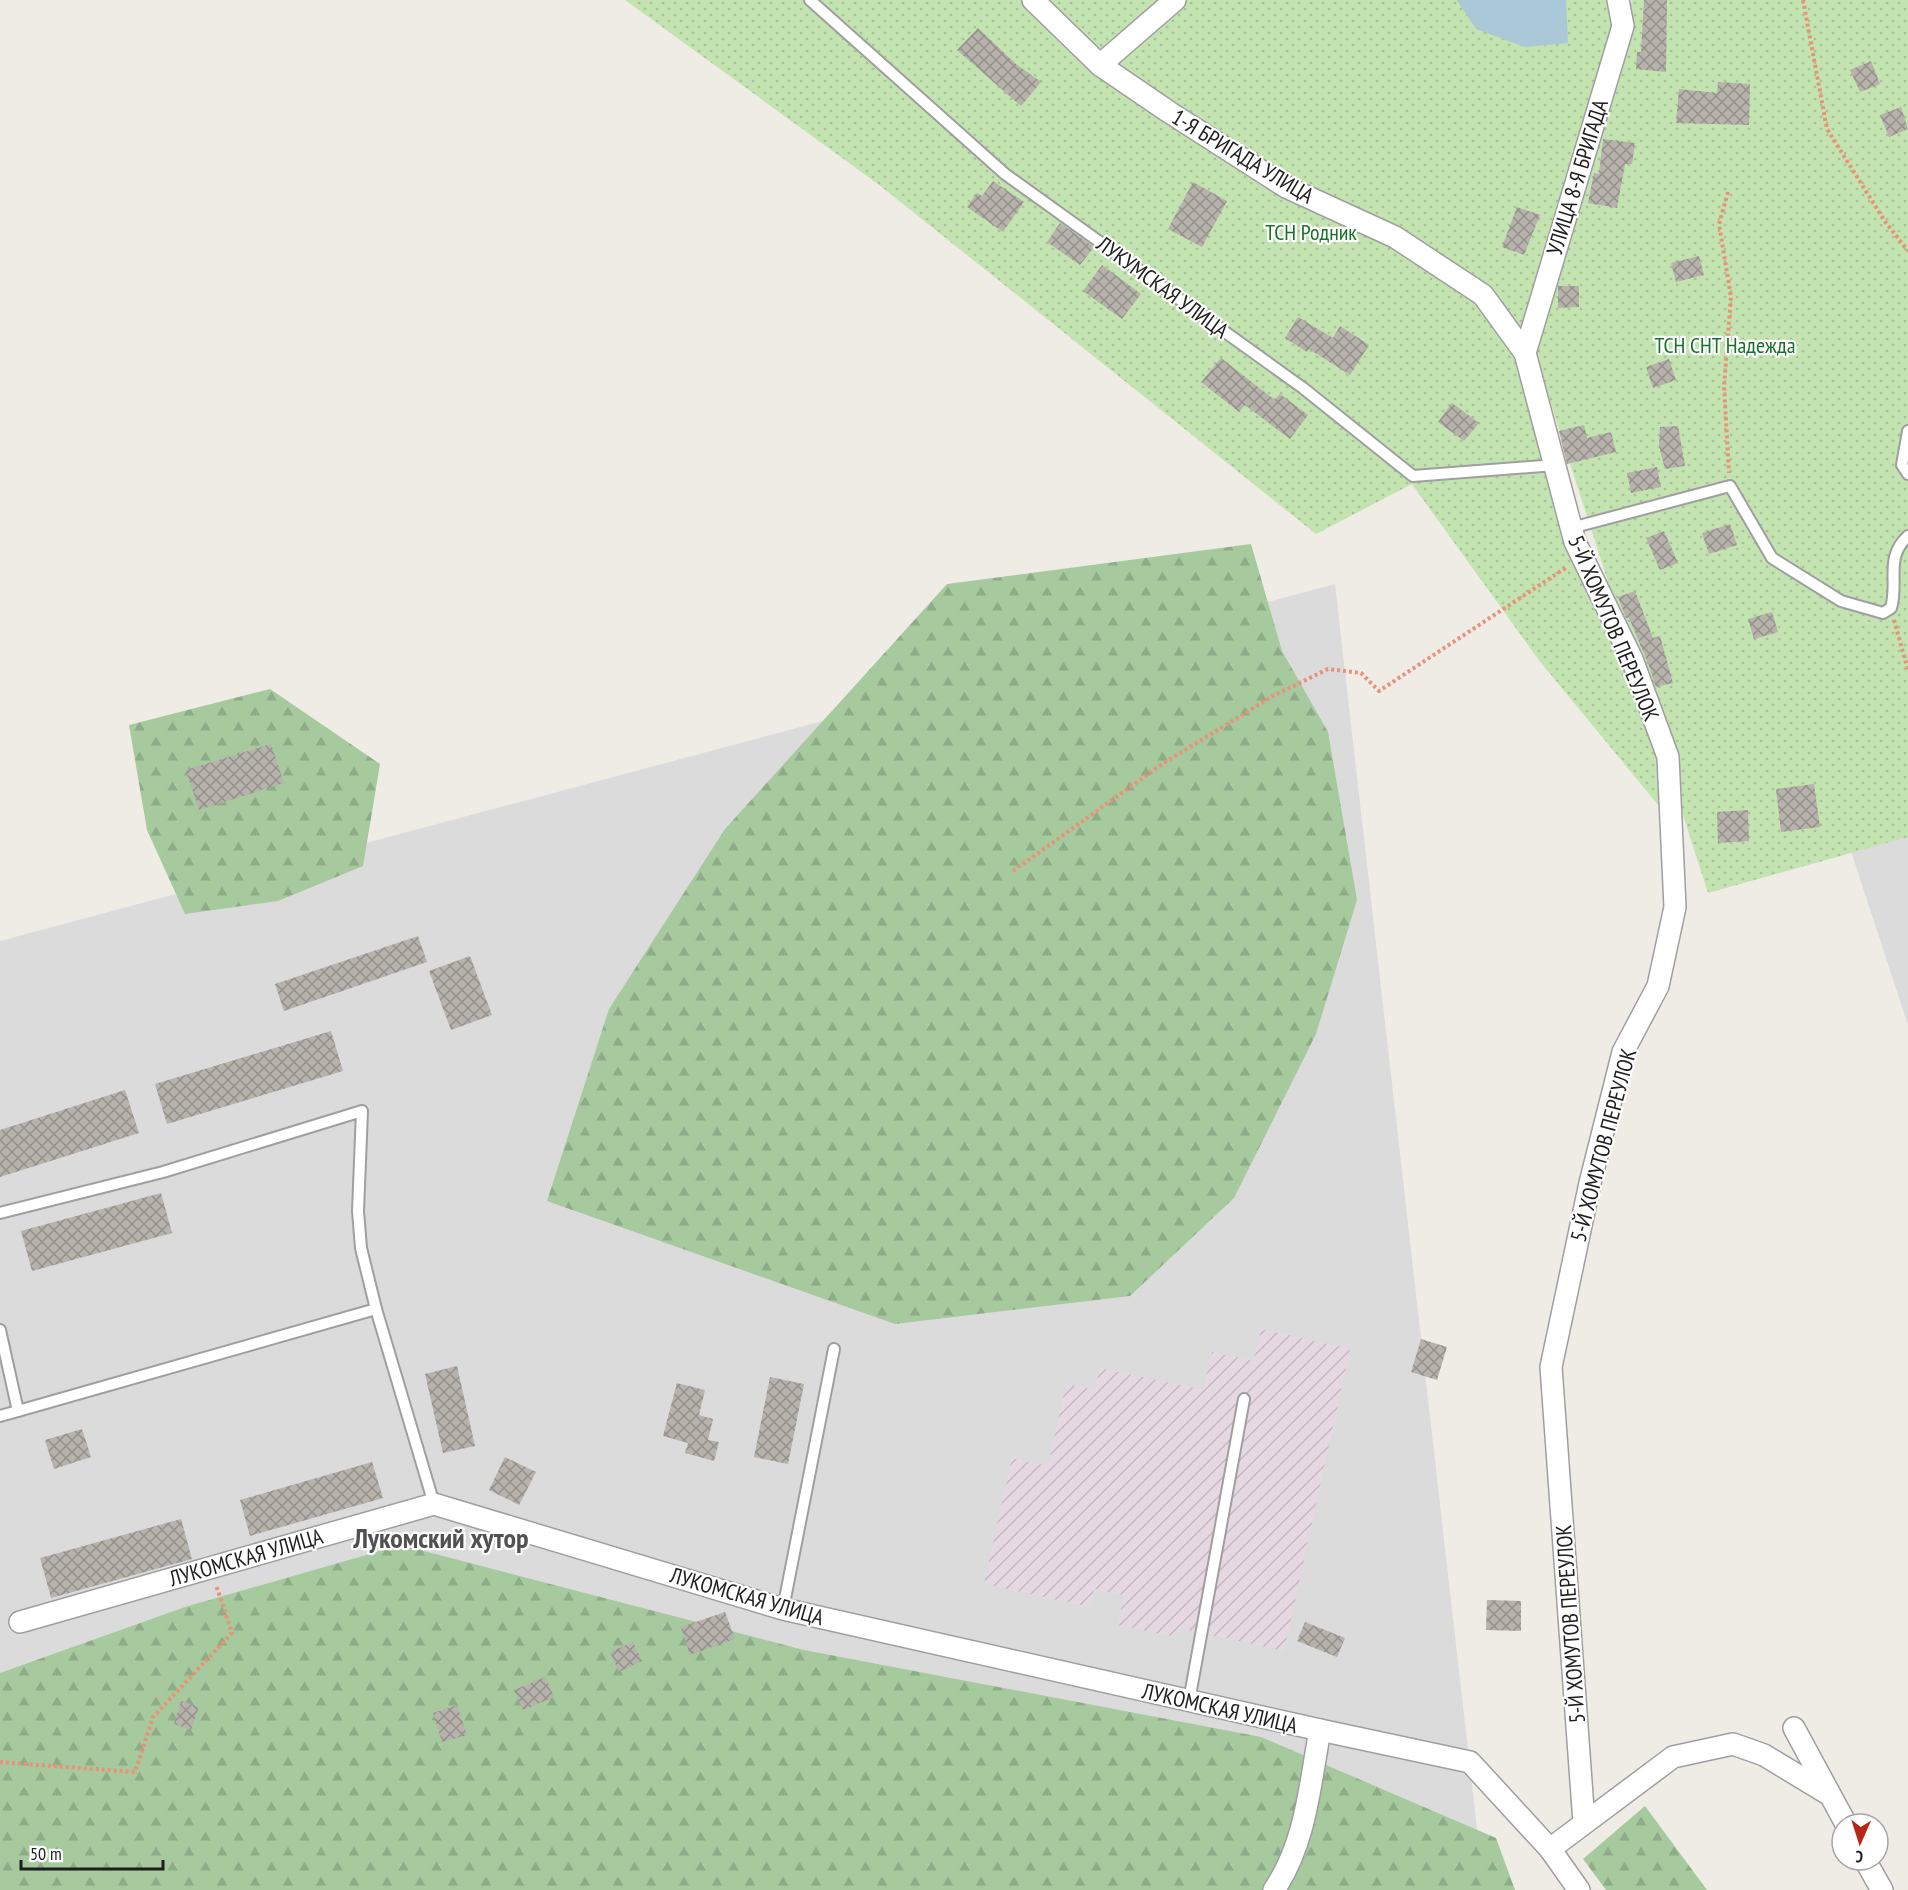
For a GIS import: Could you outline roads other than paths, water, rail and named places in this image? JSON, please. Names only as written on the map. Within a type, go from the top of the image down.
[{"type":"street","name":"1-Я БРИГАДА УЛИЦА","points":[[1034,0],[1100,65],[1286,187],[1395,237],[1483,295],[1525,353]]},
{"type":"street","points":[[1100,65],[1175,0]]},
{"type":"street","name":"УЛИЦА 8-Я БРИГАДА","points":[[1525,353],[1623,26],[1618,0]]},
{"type":"street","name":"5-Й ХОМУТОВ ПЕРЕУЛОК","points":[[1525,353],[1571,528],[1582,557],[1632,659],[1668,757],[1675,907],[1658,986],[1623,1052],[1590,1183],[1551,1367],[1584,1824]]},
{"type":"street","name":"ЛУКОМСКАЯ УЛИЦА","points":[[20,1622],[434,1504],[783,1609],[1320,1730],[1304,1820],[1284,1874],[1274,1890]]},
{"type":"street","points":[[1794,1728],[1839,1812]]},
{"type":"street","points":[[1320,1730],[1470,1762],[1550,1849],[1574,1885]]},
{"type":"street","points":[[1550,1849],[1673,1757],[1733,1744],[1764,1755],[1830,1795]]},
{"type":"street","points":[[1872,1872],[1882,1890]]},
{"type":"lane","name":"ЛУКУМСКАЯ УЛИЦА","points":[[810,0],[1005,174],[1303,388],[1413,476],[1555,465]]},
{"type":"lane","points":[[1908,431],[1902,465],[1908,474]]},
{"type":"lane","points":[[1571,528],[1730,486],[1772,558],[1841,601],[1883,613],[1891,608],[1895,593],[1892,568],[1898,545],[1908,536]]},
{"type":"lane","points":[[0,1213],[163,1172],[362,1111],[358,1211],[361,1248],[376,1309],[434,1504]]},
{"type":"lane","points":[[0,1416],[376,1309]]},
{"type":"lane","points":[[0,1329],[18,1411]]},
{"type":"lane","points":[[783,1609],[834,1349]]},
{"type":"lane","points":[[1189,1701],[1244,1400]]},
{"type":"water","points":[[1457,0],[1566,0],[1568,43],[1525,47],[1476,29]]},
{"type":"district","name":"Лукомский хутор","points":[[441,1537]]},
{"type":"park label","name":"ТСН Родник","points":[[1311,232]]},
{"type":"park label","name":"ТСН СНТ Надежда","points":[[1725,345]]}]
